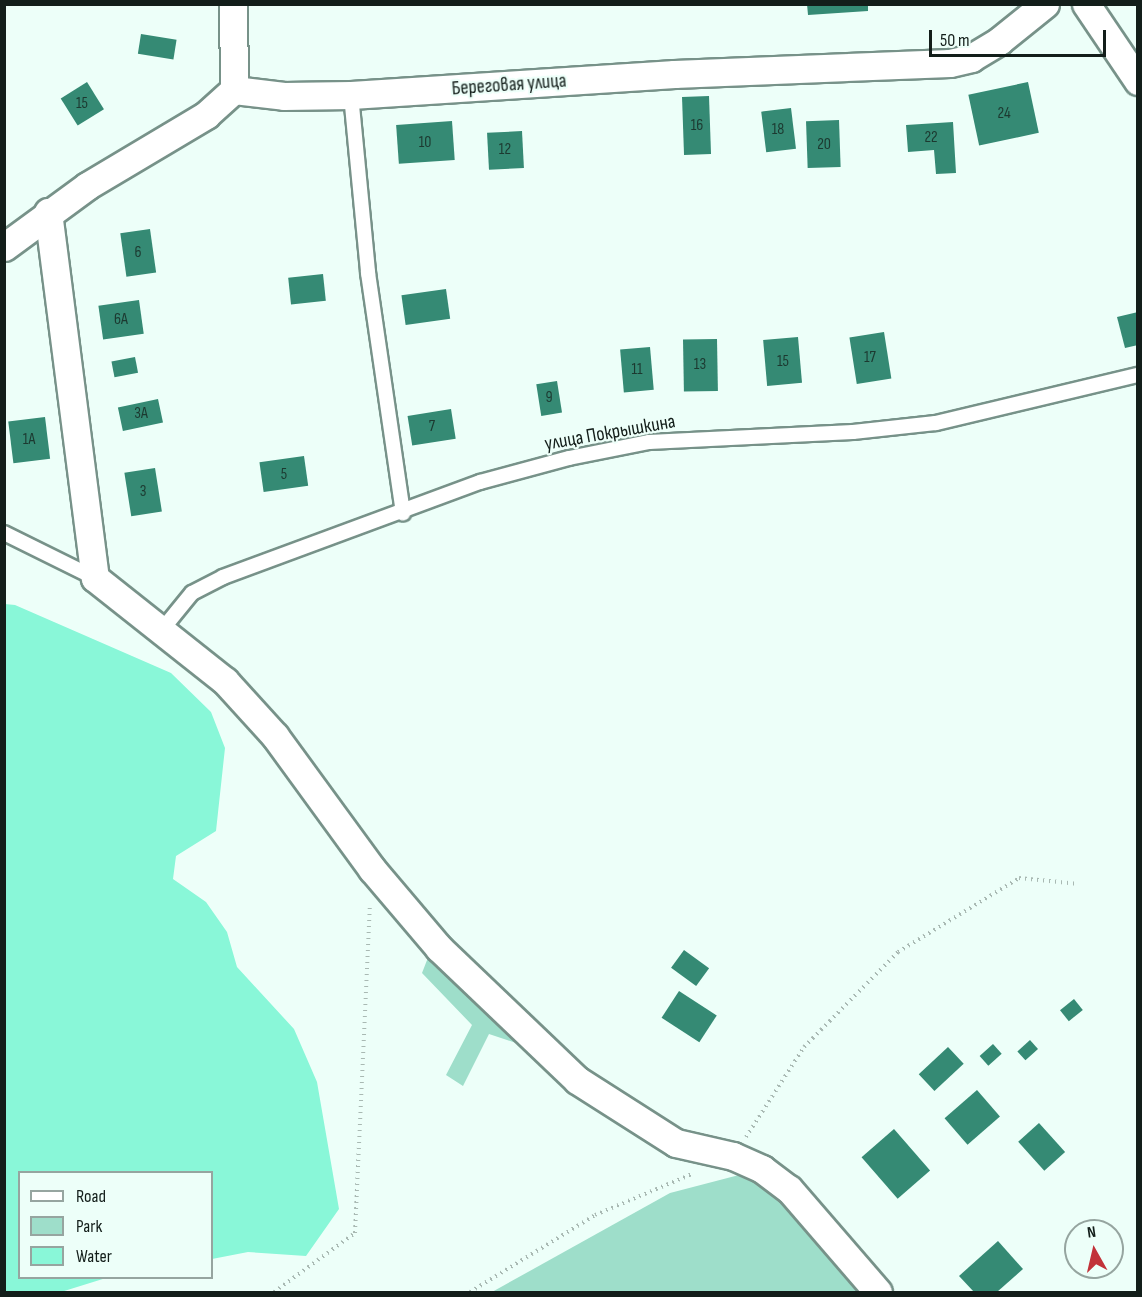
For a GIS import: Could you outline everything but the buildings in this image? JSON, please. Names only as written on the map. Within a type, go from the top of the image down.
[{"type":"street","points":[[4,247],[48,212],[206,115],[234,90],[233,4]]},
{"type":"street","name":"Береговая улица","points":[[234,90],[284,96],[351,95],[674,74],[950,63],[971,58],[999,41],[1045,4]]},
{"type":"street","points":[[1086,4],[1137,81]]},
{"type":"street","points":[[48,212],[95,578],[225,681],[275,736],[372,869],[439,948],[577,1080],[676,1143],[733,1156],[762,1169],[789,1189],[872,1291]]},
{"type":"lane","points":[[351,95],[368,273],[403,513]]},
{"type":"lane","name":"улица Покрышкина","points":[[161,631],[192,593],[223,577],[403,513],[480,482],[649,442],[853,432],[936,423],[1137,375]]},
{"type":"lane","points":[[4,533],[95,578]]},
{"type":"path","points":[[274,1293],[354,1233],[372,869]]},
{"type":"path","points":[[470,1293],[595,1215],[733,1156],[804,1047],[898,952],[1019,878],[1079,884]]},
{"type":"green space","points":[[429,955],[531,1048],[489,1034],[463,1086],[446,1075],[472,1025],[422,973]]},
{"type":"green space","points":[[762,1169],[878,1292],[492,1292],[670,1193]]},
{"type":"water","points":[[5,604],[15,605],[171,673],[211,712],[225,748],[216,831],[176,856],[173,879],[206,902],[227,932],[237,967],[294,1029],[317,1082],[339,1209],[306,1256],[248,1252],[213,1259],[213,1171],[18,1171],[18,1279],[103,1279],[61,1292],[5,1292]]}]
